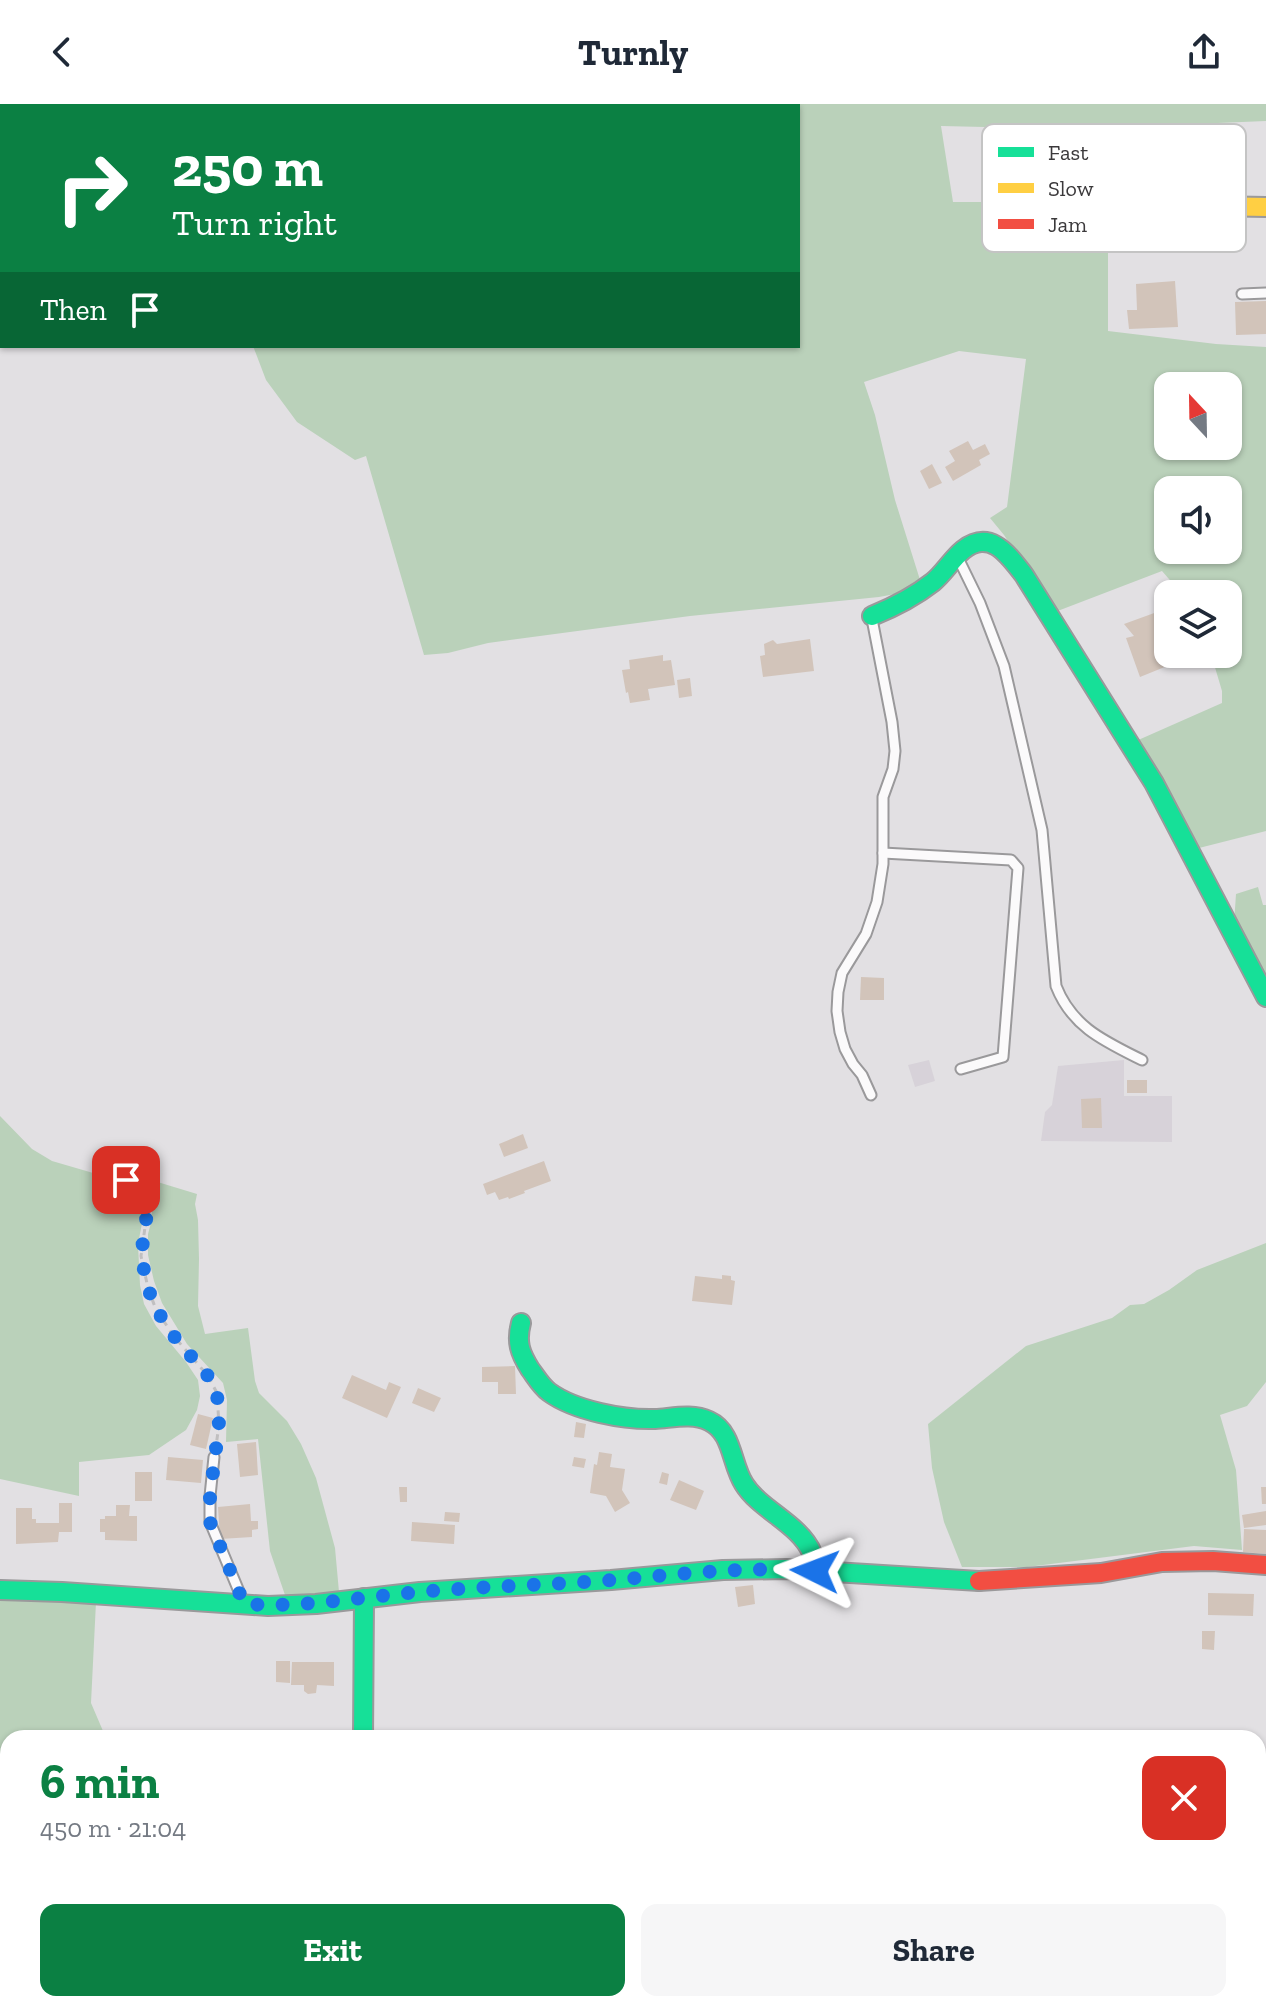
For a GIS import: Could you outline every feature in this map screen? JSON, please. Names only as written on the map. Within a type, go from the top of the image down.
[{"type":"street","points":[[1246,207],[1266,207]]},
{"type":"street","points":[[872,616],[904,602],[934,581],[965,548],[983,542],[1002,547],[1024,575],[1154,783],[1266,997]]},
{"type":"street","points":[[521,1323],[517,1336],[521,1356],[550,1392],[580,1406],[616,1417],[649,1419],[695,1415],[718,1425],[744,1485],[802,1539],[812,1553],[815,1571]]},
{"type":"street","points":[[0,1590],[268,1606],[723,1570],[786,1569],[970,1581],[1101,1573],[1162,1562],[1213,1561],[1266,1565]]},
{"type":"street","points":[[363,1730],[364,1598]]},
{"type":"lane","points":[[1242,294],[1266,293]]},
{"type":"lane","points":[[957,557],[980,603],[1004,666],[1042,830],[1056,986],[1071,1014],[1101,1040],[1142,1060]]},
{"type":"lane","points":[[871,1095],[845,1049],[840,1032],[838,992],[842,973],[866,934],[877,902],[883,864],[883,797],[893,769],[895,751],[872,616]]},
{"type":"lane","points":[[883,853],[1011,860],[1018,868],[1003,1057],[961,1069]]},
{"type":"lane","points":[[214,1457],[210,1522],[244,1604]]},
{"type":"path","points":[[94,1165],[108,1174],[135,1182],[144,1193],[148,1206],[141,1256],[148,1288],[155,1307],[172,1334],[208,1376],[217,1393],[219,1425],[214,1457]]},
{"type":"shaded area","points":[[929,1060],[935,1081],[915,1087],[908,1065]]},
{"type":"shaded area","points":[[1124,1060],[1124,1096],[1172,1096],[1172,1142],[1041,1141],[1045,1112],[1052,1105],[1058,1066]]},
{"type":"green space","points":[[800,104],[1266,104],[1266,121],[941,126],[953,202],[982,202],[982,252],[1108,252],[1108,331],[1266,347],[1266,831],[1199,848],[1136,741],[1222,703],[1215,668],[1242,668],[1242,580],[1170,580],[1162,571],[1055,612],[990,518],[1007,507],[1026,359],[959,351],[864,382],[921,583],[906,592],[690,616],[488,643],[448,653],[424,655],[366,456],[355,460],[297,422],[266,380],[254,348],[800,348]]},
{"type":"green space","points":[[1258,887],[1263,905],[1266,905],[1266,981],[1234,924],[1236,894]]},
{"type":"green space","points":[[0,1116],[32,1149],[52,1161],[137,1189],[145,1208],[138,1244],[144,1304],[156,1326],[198,1380],[200,1396],[197,1410],[186,1430],[149,1455],[79,1462],[79,1496],[0,1479]]},
{"type":"green space","points":[[151,1180],[197,1194],[198,1306],[205,1334],[248,1328],[259,1393],[287,1421],[316,1478],[335,1548],[339,1592],[286,1598],[270,1551],[258,1439],[226,1442],[227,1400],[223,1383],[187,1344],[162,1303],[154,1281],[148,1255],[152,1219]]},
{"type":"green space","points":[[1266,1243],[1266,1382],[1247,1406],[1220,1415],[1236,1470],[1242,1550],[1194,1546],[1027,1567],[962,1567],[944,1522],[932,1468],[928,1424],[1026,1346],[1112,1318],[1130,1305],[1144,1304],[1169,1290],[1197,1270]]},
{"type":"green space","points":[[0,1598],[96,1602],[91,1703],[103,1730],[0,1730]]},
{"type":"building","points":[[1175,281],[1178,327],[1129,329],[1127,310],[1137,310],[1136,284]]},
{"type":"building","points":[[1266,301],[1266,334],[1236,335],[1235,302]]},
{"type":"building","points":[[968,441],[973,450],[985,444],[990,454],[979,460],[981,465],[953,481],[945,467],[955,461],[949,451]]},
{"type":"building","points":[[932,464],[942,483],[929,489],[920,471]]},
{"type":"building","points":[[1154,613],[1154,668],[1162,668],[1140,677],[1126,638],[1134,636],[1124,624]]},
{"type":"building","points":[[810,639],[814,671],[763,677],[760,656],[765,655],[764,644],[773,640],[777,644]]},
{"type":"building","points":[[663,655],[663,661],[671,660],[675,685],[648,689],[650,700],[630,703],[622,670],[630,669],[629,660]]},
{"type":"building","points":[[690,678],[692,696],[679,698],[677,680]]},
{"type":"building","points":[[861,977],[884,978],[884,1000],[860,1000]]},
{"type":"building","points":[[1127,1080],[1147,1080],[1147,1093],[1127,1093]]},
{"type":"building","points":[[1101,1098],[1102,1128],[1082,1128],[1081,1099]]},
{"type":"building","points":[[523,1134],[528,1148],[504,1157],[499,1144]]},
{"type":"building","points":[[544,1161],[551,1181],[509,1199],[499,1200],[495,1192],[487,1195],[483,1184]]},
{"type":"building","points":[[722,1275],[731,1276],[731,1280],[735,1281],[732,1305],[692,1301],[695,1276],[722,1279]]},
{"type":"building","points":[[515,1366],[516,1394],[498,1394],[498,1382],[482,1382],[482,1367]]},
{"type":"building","points":[[352,1375],[386,1390],[389,1382],[401,1387],[387,1418],[342,1398]]},
{"type":"building","points":[[418,1388],[441,1398],[434,1412],[412,1403]]},
{"type":"building","points":[[198,1414],[213,1418],[206,1449],[190,1445]]},
{"type":"building","points":[[576,1422],[586,1424],[584,1438],[574,1437]]},
{"type":"building","points":[[256,1442],[258,1475],[240,1477],[237,1444]]},
{"type":"building","points":[[599,1452],[612,1454],[610,1467],[625,1469],[622,1490],[630,1503],[615,1512],[606,1496],[590,1493]]},
{"type":"building","points":[[168,1457],[203,1460],[201,1483],[166,1480]]},
{"type":"building","points":[[574,1457],[586,1459],[584,1468],[572,1466]]},
{"type":"building","points":[[135,1472],[152,1472],[152,1501],[135,1501]]},
{"type":"building","points":[[662,1472],[669,1474],[667,1485],[659,1483]]},
{"type":"building","points":[[679,1480],[704,1491],[696,1510],[670,1500]]},
{"type":"building","points":[[399,1487],[407,1487],[407,1502],[400,1502]]},
{"type":"building","points":[[1261,1487],[1266,1487],[1266,1504],[1262,1504]]},
{"type":"building","points":[[59,1503],[72,1503],[72,1532],[59,1532],[58,1542],[16,1544],[16,1508],[32,1508],[32,1519],[36,1519],[36,1523],[59,1523]]},
{"type":"building","points":[[250,1504],[251,1521],[258,1521],[258,1529],[252,1530],[252,1537],[220,1539],[218,1507]]},
{"type":"building","points":[[116,1505],[130,1505],[129,1516],[137,1516],[137,1541],[105,1540],[105,1532],[100,1532],[100,1519],[116,1516]]},
{"type":"building","points":[[1266,1511],[1266,1525],[1244,1528],[1242,1515]]},
{"type":"building","points":[[445,1512],[460,1513],[459,1522],[444,1521]]},
{"type":"building","points":[[412,1522],[455,1525],[454,1544],[411,1541]]},
{"type":"building","points":[[1244,1529],[1266,1530],[1266,1554],[1243,1552]]},
{"type":"building","points":[[753,1585],[755,1604],[738,1607],[735,1587]]},
{"type":"building","points":[[1208,1593],[1254,1594],[1253,1616],[1208,1615]]},
{"type":"building","points":[[1202,1631],[1215,1631],[1214,1650],[1202,1649]]},
{"type":"building","points":[[276,1661],[290,1661],[290,1683],[276,1682]]},
{"type":"building","points":[[292,1662],[334,1662],[334,1686],[317,1685],[316,1693],[308,1694],[304,1691],[304,1685],[291,1685]]},
{"type":"traffic: fast","points":[[872,616],[926,587],[973,544],[991,543],[1005,553],[1024,575],[1154,783],[1266,997]]},
{"type":"traffic: fast","points":[[521,1323],[519,1342],[524,1358],[544,1387],[560,1399],[615,1416],[643,1419],[696,1417],[717,1426],[727,1440],[744,1484],[760,1502],[799,1534],[813,1555],[815,1571]]},
{"type":"traffic: fast","points":[[0,1590],[268,1606],[723,1570],[786,1569],[979,1581]]},
{"type":"traffic: fast","points":[[363,1730],[364,1598]]},
{"type":"traffic: slow","points":[[1246,207],[1266,207]]},
{"type":"traffic: jam","points":[[979,1581],[1101,1573],[1162,1562],[1213,1561],[1266,1565]]},
{"type":"route","points":[[126,1180],[135,1182],[141,1188],[148,1206],[141,1256],[155,1307],[172,1334],[208,1376],[217,1393],[219,1425],[210,1496],[210,1522],[244,1604],[316,1604],[420,1592],[723,1570],[815,1571]]}]
